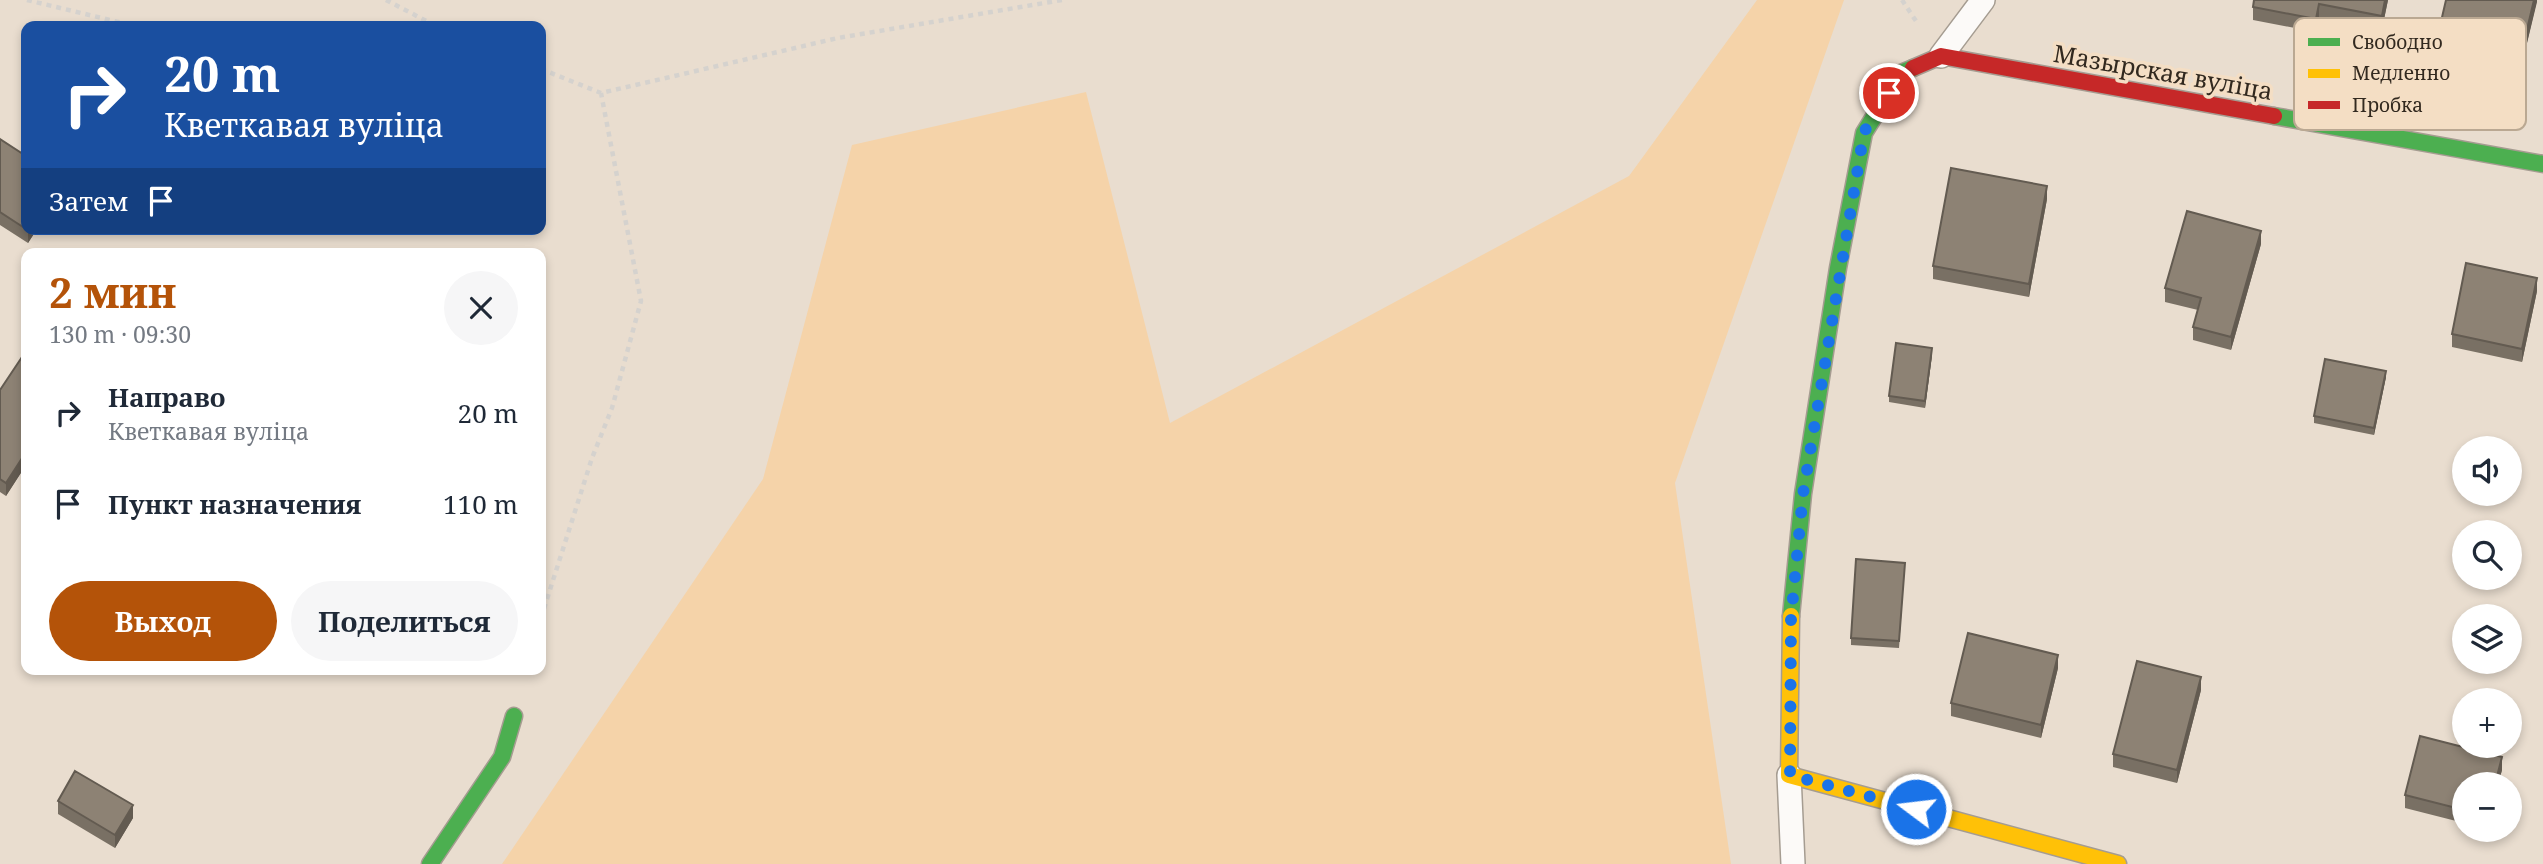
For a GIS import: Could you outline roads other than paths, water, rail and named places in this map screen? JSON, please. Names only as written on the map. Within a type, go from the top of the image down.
[{"type":"street","points":[[1941,57],[1902,73],[1864,132],[1836,281],[1803,494],[1791,618],[1790,775],[2118,864]]},
{"type":"street","name":"Мазырская вуліца","points":[[1941,57],[2294,120]]},
{"type":"street","name":"Мазырская вуліца","points":[[2352,130],[2543,164]]},
{"type":"street","points":[[430,864],[502,757],[514,716]]},
{"type":"lane","points":[[1941,57],[1983,0]]},
{"type":"lane","points":[[1790,775],[1793,864]]}]
